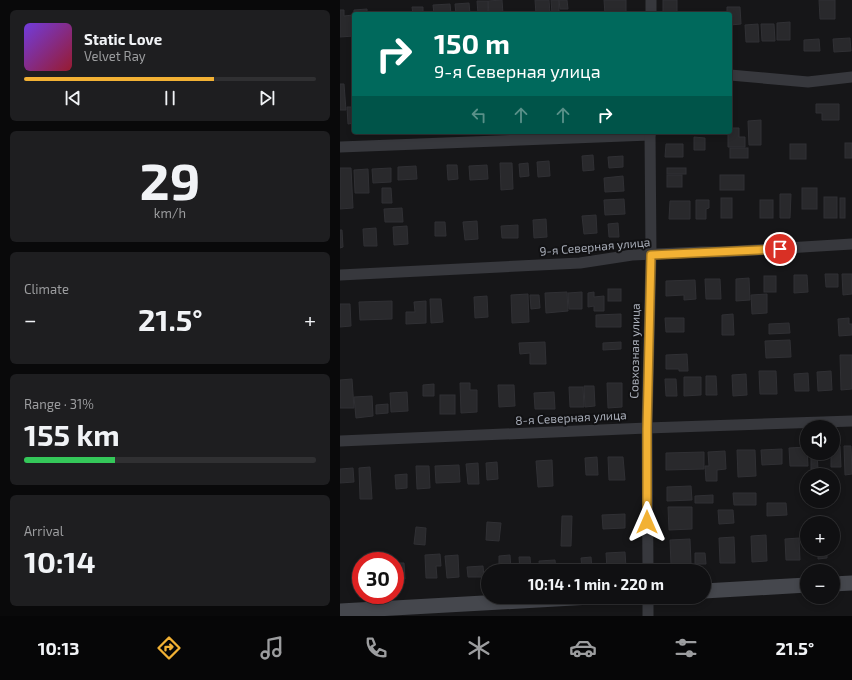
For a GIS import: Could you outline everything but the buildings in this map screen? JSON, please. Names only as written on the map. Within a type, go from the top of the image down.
[{"type":"main road","points":[[840,584],[852,583]]},
{"type":"main road","points":[[711,591],[800,585]]},
{"type":"main road","points":[[340,611],[481,603]]},
{"type":"street","points":[[651,12],[652,0]]},
{"type":"street","points":[[732,75],[756,76],[808,82],[852,77]]},
{"type":"street","points":[[340,147],[650,134]]},
{"type":"street","name":"Совхозная улица","points":[[648,564],[647,428],[651,255],[650,134]]},
{"type":"street","name":"9-я Северная улица","points":[[340,275],[580,263],[624,256],[852,244]]},
{"type":"street","name":"8-я Северная улица","points":[[340,441],[852,421]]},
{"type":"street","points":[[648,604],[648,616]]},
{"type":"route","points":[[647,522],[647,428],[651,255],[780,249]]}]
